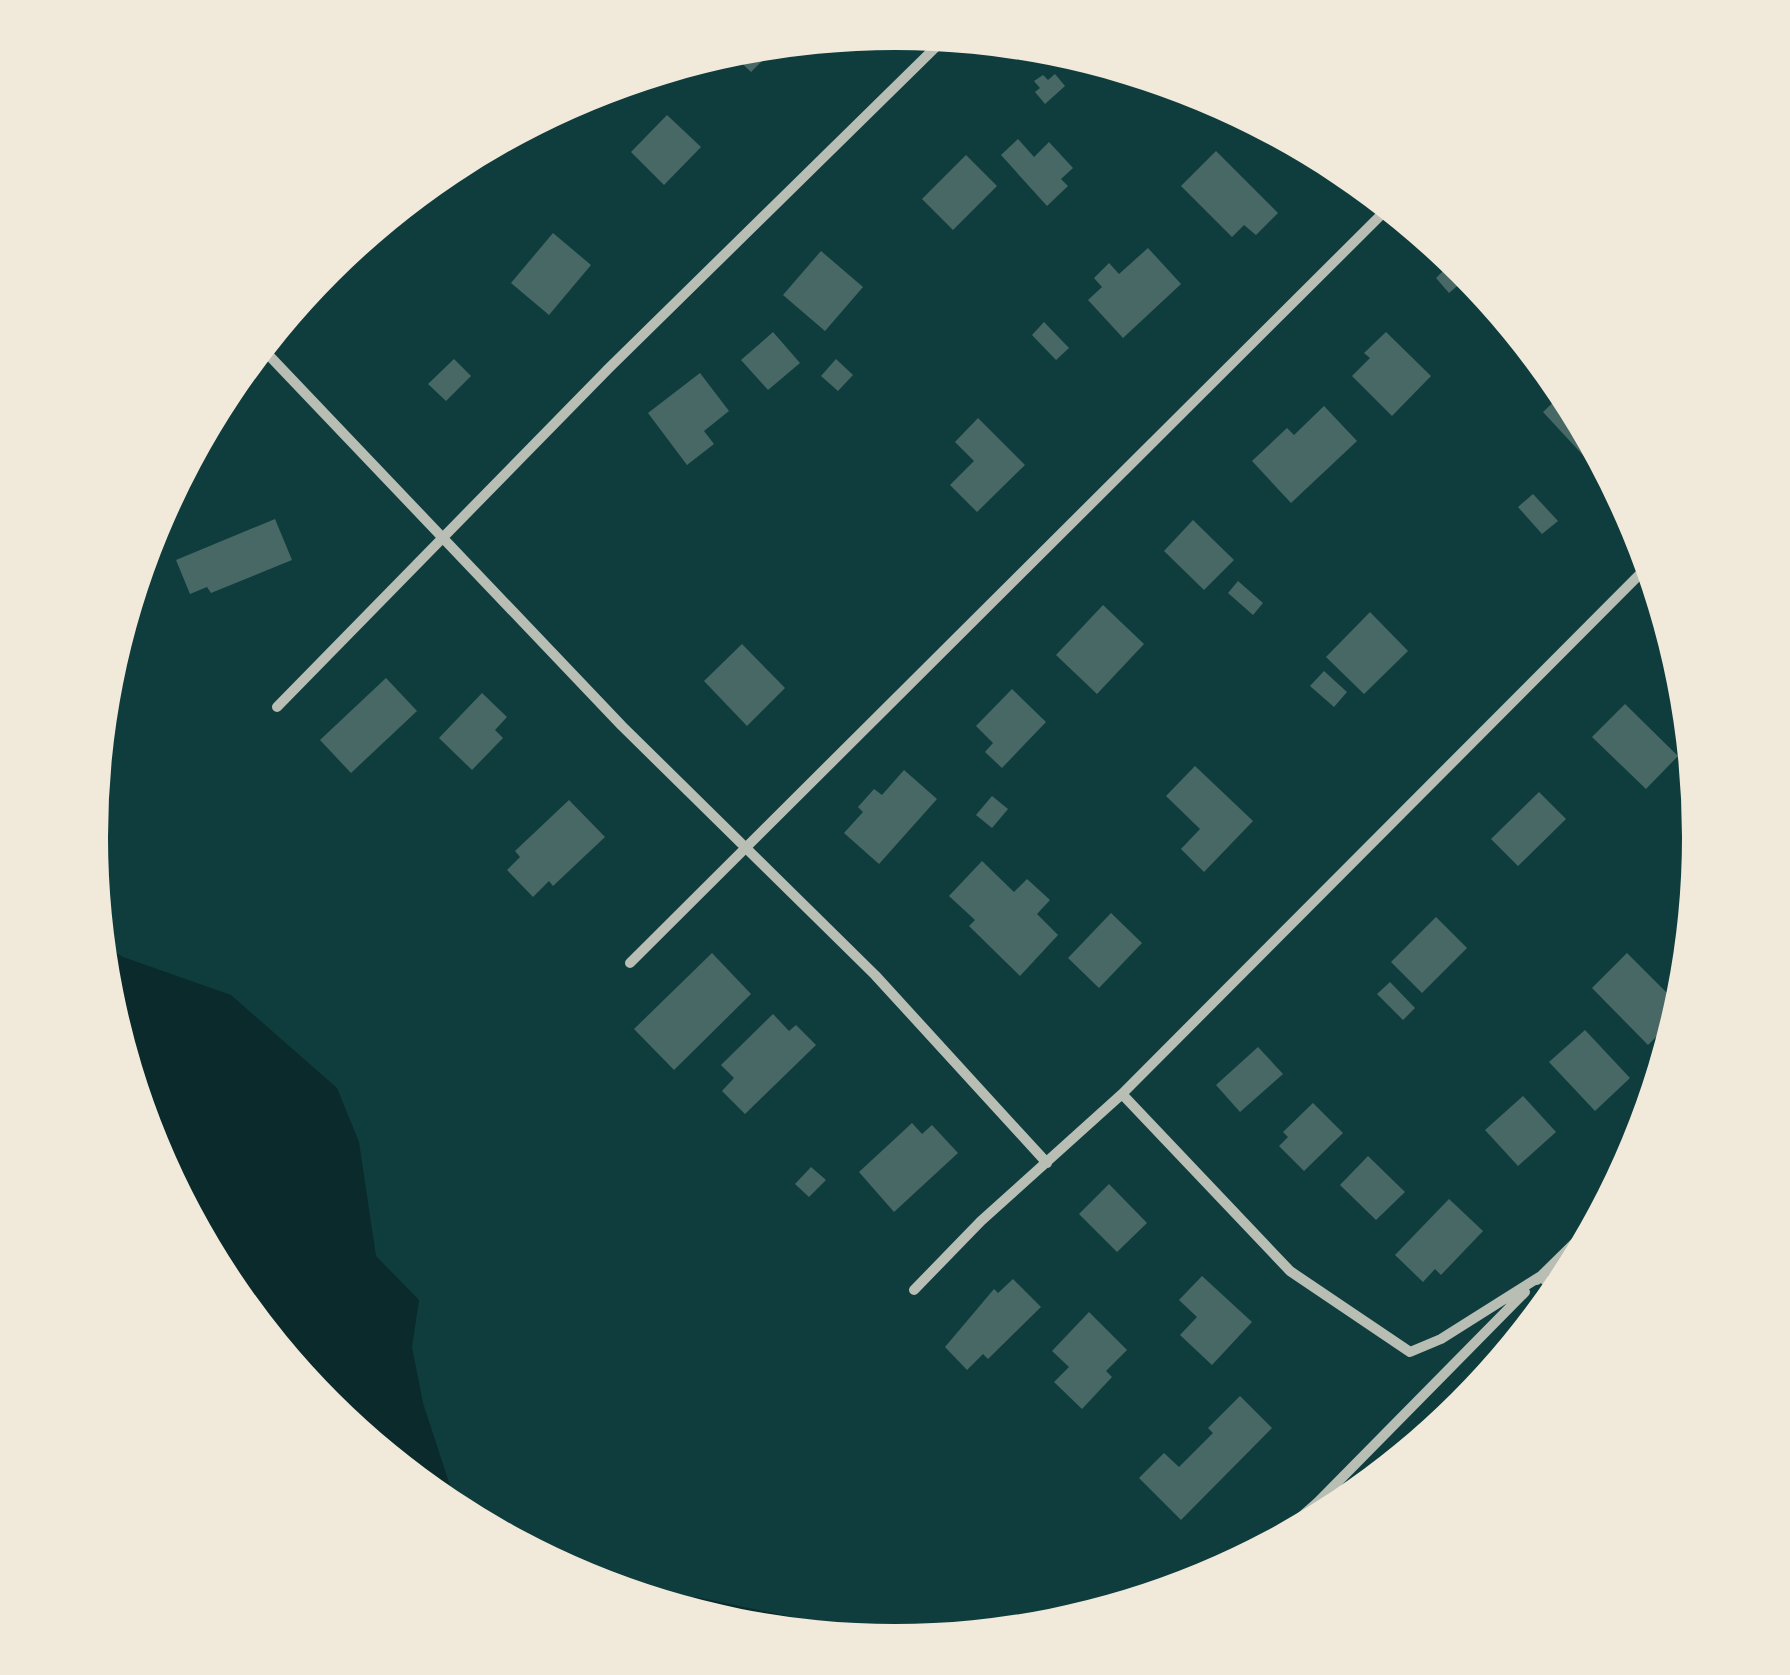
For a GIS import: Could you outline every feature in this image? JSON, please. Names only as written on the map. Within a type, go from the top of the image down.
[{"type":"street","points":[[276,707],[932,51]]},
{"type":"street","points":[[630,964],[745,845],[961,637],[1379,217]]},
{"type":"street","points":[[271,357],[622,726],[875,975],[1048,1163]]},
{"type":"street","points":[[914,1290],[1122,1094],[1638,577]]},
{"type":"street","points":[[1122,1094],[1290,1271],[1410,1352],[1442,1339],[1541,1276]]},
{"type":"street","points":[[1316,1502],[1562,1255]]},
{"type":"street","points":[[1541,1276],[1546,1281]]},
{"type":"water","points":[[116,953],[231,995],[337,1088],[359,1142],[376,1256],[419,1300],[412,1347],[423,1403],[451,1487],[376,1430],[338,1394],[270,1317],[240,1275],[167,1139],[134,1041]]},
{"type":"water","points":[[696,1597],[802,1619],[741,1610],[690,1598]]},
{"type":"building","points":[[761,62],[751,72],[743,65]]},
{"type":"building","points":[[1055,74],[1065,86],[1045,104],[1035,92],[1040,88],[1034,81],[1043,75],[1048,80]]},
{"type":"building","points":[[667,115],[701,147],[664,185],[631,152]]},
{"type":"building","points":[[1018,139],[1034,157],[1049,142],[1073,168],[1061,179],[1068,186],[1047,206],[1001,155]]},
{"type":"building","points":[[1216,151],[1278,213],[1256,235],[1244,225],[1232,237],[1181,186]]},
{"type":"building","points":[[966,155],[997,186],[953,230],[922,199]]},
{"type":"building","points":[[553,233],[591,265],[549,315],[511,283]]},
{"type":"building","points":[[1148,248],[1181,284],[1123,338],[1088,300],[1102,287],[1094,278],[1109,263],[1119,274]]},
{"type":"building","points":[[821,251],[863,287],[825,331],[783,295]]},
{"type":"building","points":[[1442,272],[1457,286],[1449,293],[1436,278]]},
{"type":"building","points":[[1044,322],[1069,348],[1056,360],[1032,335]]},
{"type":"building","points":[[773,332],[800,363],[768,390],[741,360]]},
{"type":"building","points":[[1386,332],[1431,376],[1392,416],[1352,376],[1370,358],[1364,353]]},
{"type":"building","points":[[454,359],[471,376],[446,401],[428,384]]},
{"type":"building","points":[[836,359],[853,375],[838,391],[821,376]]},
{"type":"building","points":[[700,373],[729,411],[704,431],[714,444],[687,465],[648,413]]},
{"type":"building","points":[[1552,403],[1583,455],[1543,412]]},
{"type":"building","points":[[1324,406],[1357,441],[1291,503],[1252,461],[1287,428],[1294,435]]},
{"type":"building","points":[[978,418],[1025,465],[977,512],[950,485],[974,461],[955,442]]},
{"type":"building","points":[[1533,494],[1558,521],[1542,534],[1518,507]]},
{"type":"building","points":[[275,519],[292,560],[211,593],[207,587],[190,594],[176,560]]},
{"type":"building","points":[[1193,520],[1234,560],[1204,590],[1164,551]]},
{"type":"building","points":[[1238,581],[1263,603],[1253,615],[1228,593]]},
{"type":"building","points":[[1103,605],[1144,644],[1097,694],[1056,655]]},
{"type":"building","points":[[1370,612],[1408,651],[1364,694],[1326,657]]},
{"type":"building","points":[[742,644],[785,688],[747,726],[704,681]]},
{"type":"building","points":[[1324,671],[1347,692],[1334,707],[1310,686]]},
{"type":"building","points":[[386,678],[417,711],[351,773],[320,740]]},
{"type":"building","points":[[1012,689],[1046,722],[1002,768],[985,752],[993,743],[976,726]]},
{"type":"building","points":[[482,693],[507,717],[495,730],[503,738],[472,770],[439,738]]},
{"type":"building","points":[[1625,704],[1678,756],[1646,789],[1592,737]]},
{"type":"building","points":[[1195,766],[1253,821],[1204,872],[1181,849],[1200,829],[1166,796]]},
{"type":"building","points":[[904,770],[937,799],[879,864],[844,833],[863,812],[858,807],[874,789],[882,795]]},
{"type":"building","points":[[1539,792],[1566,819],[1518,866],[1491,839]]},
{"type":"building","points":[[992,796],[1008,809],[992,828],[976,815]]},
{"type":"building","points":[[569,800],[605,837],[553,886],[549,881],[533,897],[507,870],[520,857],[515,851]]},
{"type":"building","points":[[982,861],[1014,892],[1027,879],[1050,900],[1037,914],[1058,935],[1020,976],[969,926],[975,920],[949,896]]},
{"type":"building","points":[[1111,913],[1142,943],[1099,988],[1068,958]]},
{"type":"building","points":[[1436,917],[1467,948],[1422,993],[1391,962]]},
{"type":"building","points":[[712,953],[751,994],[674,1070],[634,1029]]},
{"type":"building","points":[[1627,953],[1667,993],[1657,1036],[1648,1045],[1592,988]]},
{"type":"building","points":[[1390,982],[1415,1008],[1403,1020],[1377,994]]},
{"type":"building","points":[[773,1014],[789,1031],[796,1025],[816,1045],[745,1114],[722,1091],[734,1078],[721,1065]]},
{"type":"building","points":[[1585,1030],[1630,1078],[1595,1111],[1549,1062]]},
{"type":"building","points":[[1258,1047],[1283,1074],[1240,1112],[1216,1085]]},
{"type":"building","points":[[1523,1096],[1556,1132],[1518,1166],[1485,1130]]},
{"type":"building","points":[[1313,1103],[1343,1133],[1304,1171],[1279,1146],[1288,1137],[1283,1132]]},
{"type":"building","points":[[912,1123],[922,1134],[932,1125],[958,1153],[894,1212],[859,1172]]},
{"type":"building","points":[[1368,1156],[1405,1192],[1376,1220],[1340,1185]]},
{"type":"building","points":[[811,1167],[826,1180],[809,1197],[795,1184]]},
{"type":"building","points":[[1109,1184],[1147,1223],[1117,1252],[1079,1214]]},
{"type":"building","points":[[1449,1199],[1483,1231],[1441,1275],[1435,1269],[1423,1282],[1395,1255]]},
{"type":"building","points":[[1202,1276],[1252,1322],[1212,1365],[1180,1335],[1197,1317],[1179,1300]]},
{"type":"building","points":[[1013,1279],[1041,1307],[988,1359],[983,1354],[967,1370],[945,1347],[994,1289],[998,1293]]},
{"type":"building","points":[[1089,1312],[1127,1350],[1106,1371],[1112,1377],[1082,1409],[1054,1382],[1069,1367],[1052,1351]]},
{"type":"building","points":[[1240,1396],[1272,1428],[1181,1520],[1139,1478],[1164,1453],[1179,1467],[1213,1433],[1208,1428]]}]
